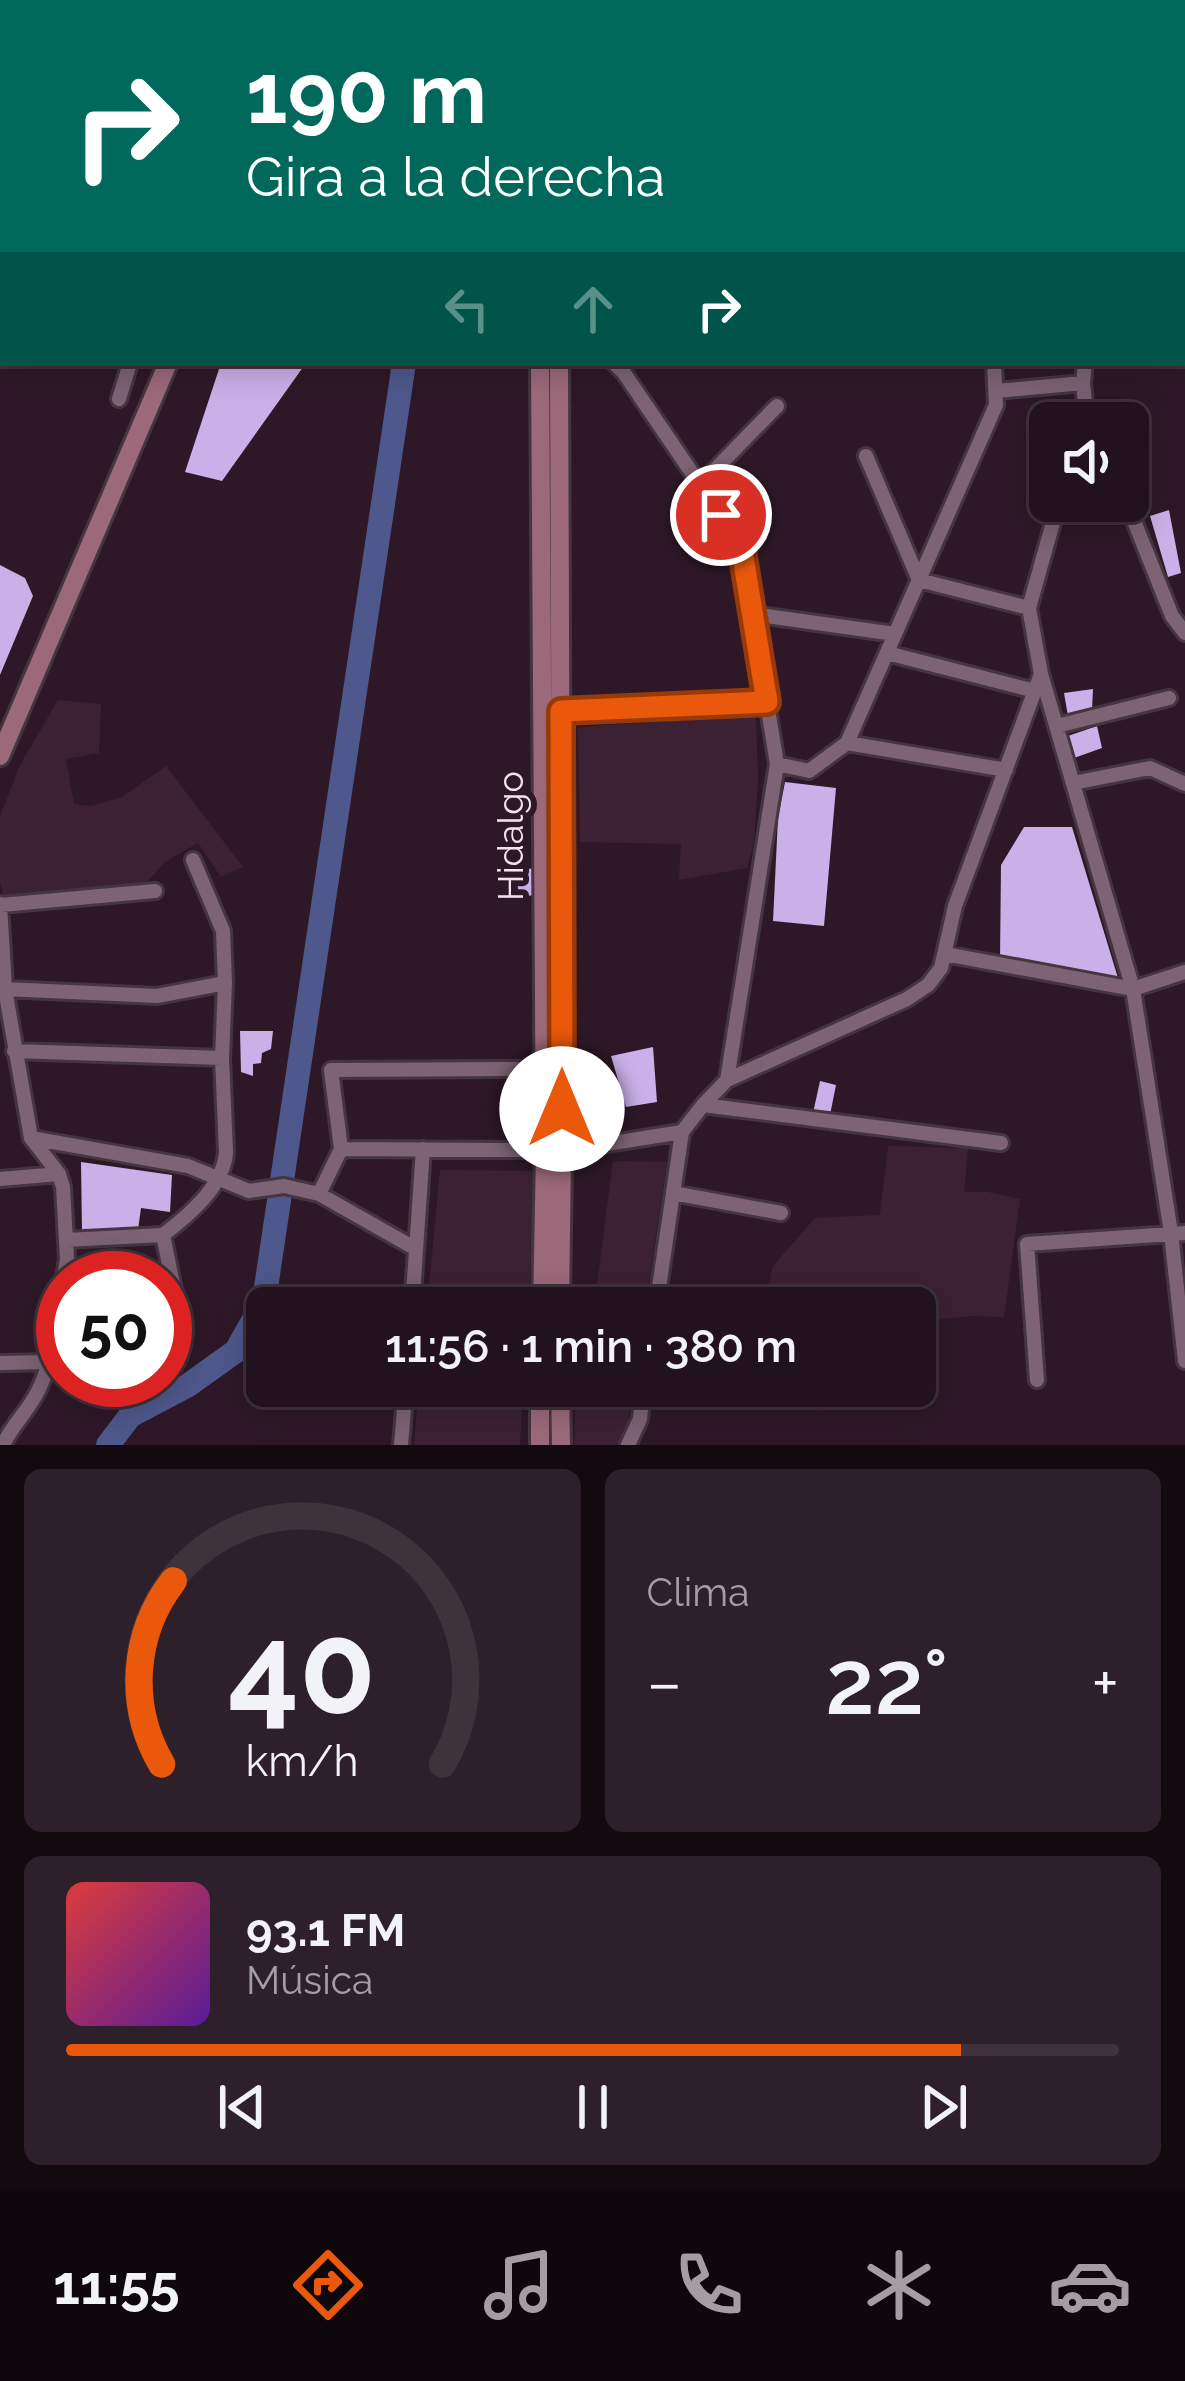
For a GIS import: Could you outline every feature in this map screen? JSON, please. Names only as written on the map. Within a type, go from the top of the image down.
[{"type":"main road","points":[[0,740],[164,366]]},
{"type":"main road","points":[[0,755],[164,366]]},
{"type":"main road","name":"Hidalgo","points":[[540,366],[552,711]]},
{"type":"main road","name":"Hidalgo","points":[[559,1287],[552,711],[560,366]]},
{"type":"main road","name":"Hidalgo","points":[[544,1287],[554,1153]]},
{"type":"main road","points":[[540,1407],[540,1445]]},
{"type":"main road","points":[[560,1407],[561,1445]]},
{"type":"street","points":[[119,399],[129,366]]},
{"type":"street","points":[[617,366],[741,545],[777,764],[727,1080]]},
{"type":"street","points":[[777,764],[809,771],[847,743],[997,406],[994,366]]},
{"type":"street","points":[[1084,402],[1085,366]]},
{"type":"street","points":[[996,391],[1082,383]]},
{"type":"street","points":[[700,485],[777,406]]},
{"type":"street","points":[[866,456],[919,580]]},
{"type":"street","points":[[1052,522],[1029,608],[1042,674],[1133,989],[1178,1233],[1185,1361]]},
{"type":"street","points":[[1134,522],[1172,616],[1185,633]]},
{"type":"street","points":[[919,580],[1029,608]]},
{"type":"street","points":[[752,614],[895,634]]},
{"type":"street","points":[[887,653],[1035,691]]},
{"type":"street","points":[[659,1287],[682,1132],[704,1105],[727,1080],[907,999],[928,985],[941,968],[955,906],[1042,674]]},
{"type":"street","points":[[1057,726],[1169,698]]},
{"type":"street","points":[[552,711],[767,702]]},
{"type":"street","points":[[847,743],[1006,770]]},
{"type":"street","points":[[1073,783],[1150,768],[1185,784]]},
{"type":"street","points":[[66,1240],[163,1235],[200,1202],[226,1162],[223,931],[194,860]]},
{"type":"street","points":[[65,1251],[63,1187],[32,1138],[14,1052],[0,904],[155,891]]},
{"type":"street","points":[[945,954],[1133,989],[1185,972]]},
{"type":"street","points":[[5,988],[157,996],[226,983]]},
{"type":"street","points":[[14,1052],[222,1058]]},
{"type":"street","points":[[319,1194],[341,1149],[332,1070],[519,1070]]},
{"type":"street","points":[[704,1105],[1001,1143]]},
{"type":"street","points":[[554,1153],[682,1132]]},
{"type":"street","points":[[32,1138],[188,1166],[248,1191],[284,1186],[319,1194],[416,1249]]},
{"type":"street","points":[[341,1149],[523,1150]]},
{"type":"street","points":[[413,1287],[423,1150]]},
{"type":"street","points":[[0,1179],[59,1174]]},
{"type":"street","points":[[673,1193],[781,1214]]},
{"type":"street","points":[[1037,1380],[1028,1244],[1178,1233]]},
{"type":"street","points":[[163,1235],[166,1251]]},
{"type":"street","points":[[0,1363],[36,1362]]},
{"type":"street","points":[[3,1438],[36,1394]]},
{"type":"street","points":[[401,1445],[404,1407]]},
{"type":"street","points":[[628,1445],[641,1407]]},
{"type":"shaded area","points":[[58,700],[101,704],[99,753],[66,759],[74,804],[91,806],[122,797],[166,766],[243,867],[221,877],[198,843],[165,862],[145,884],[4,901],[0,816],[20,765]]},
{"type":"shaded area","points":[[756,715],[758,779],[754,843],[747,868],[679,880],[681,844],[580,842],[578,727]]},
{"type":"shaded area","points":[[888,1146],[968,1148],[964,1192],[1020,1199],[1004,1317],[936,1320],[936,1287],[768,1287],[773,1266],[815,1218],[880,1215]]},
{"type":"shaded area","points":[[613,1161],[667,1162],[648,1287],[597,1287]]},
{"type":"shaded area","points":[[440,1170],[536,1171],[529,1287],[429,1287]]},
{"type":"shaded area","points":[[417,1407],[522,1407],[520,1445],[414,1445]]},
{"type":"shaded area","points":[[575,1407],[630,1407],[621,1445],[574,1445]]},
{"type":"building","points":[[220,366],[304,366],[222,481],[185,472]]},
{"type":"building","points":[[1169,510],[1181,573],[1168,577],[1150,516]]},
{"type":"building","points":[[0,565],[25,578],[33,596],[0,675]]},
{"type":"building","points":[[1093,689],[1092,710],[1068,716],[1064,693]]},
{"type":"building","points":[[1097,726],[1102,748],[1074,758],[1068,736]]},
{"type":"building","points":[[785,782],[836,788],[824,926],[773,921],[778,818]]},
{"type":"building","points":[[1024,827],[1072,827],[1118,978],[1000,959],[1001,865]]},
{"type":"building","points":[[534,868],[535,895],[519,897],[516,871]]},
{"type":"building","points":[[240,1031],[273,1031],[271,1049],[262,1053],[261,1063],[253,1064],[253,1076],[241,1072]]},
{"type":"building","points":[[653,1047],[657,1102],[626,1107],[611,1056]]},
{"type":"building","points":[[820,1081],[836,1085],[830,1115],[813,1113]]},
{"type":"building","points":[[81,1162],[172,1175],[170,1212],[141,1208],[138,1230],[82,1232]]},
{"type":"waterway","points":[[108,1445],[130,1416],[187,1386],[236,1351],[264,1301],[404,366]]},
{"type":"route","points":[[562,1109],[561,711],[767,702],[741,545],[721,515]]}]
